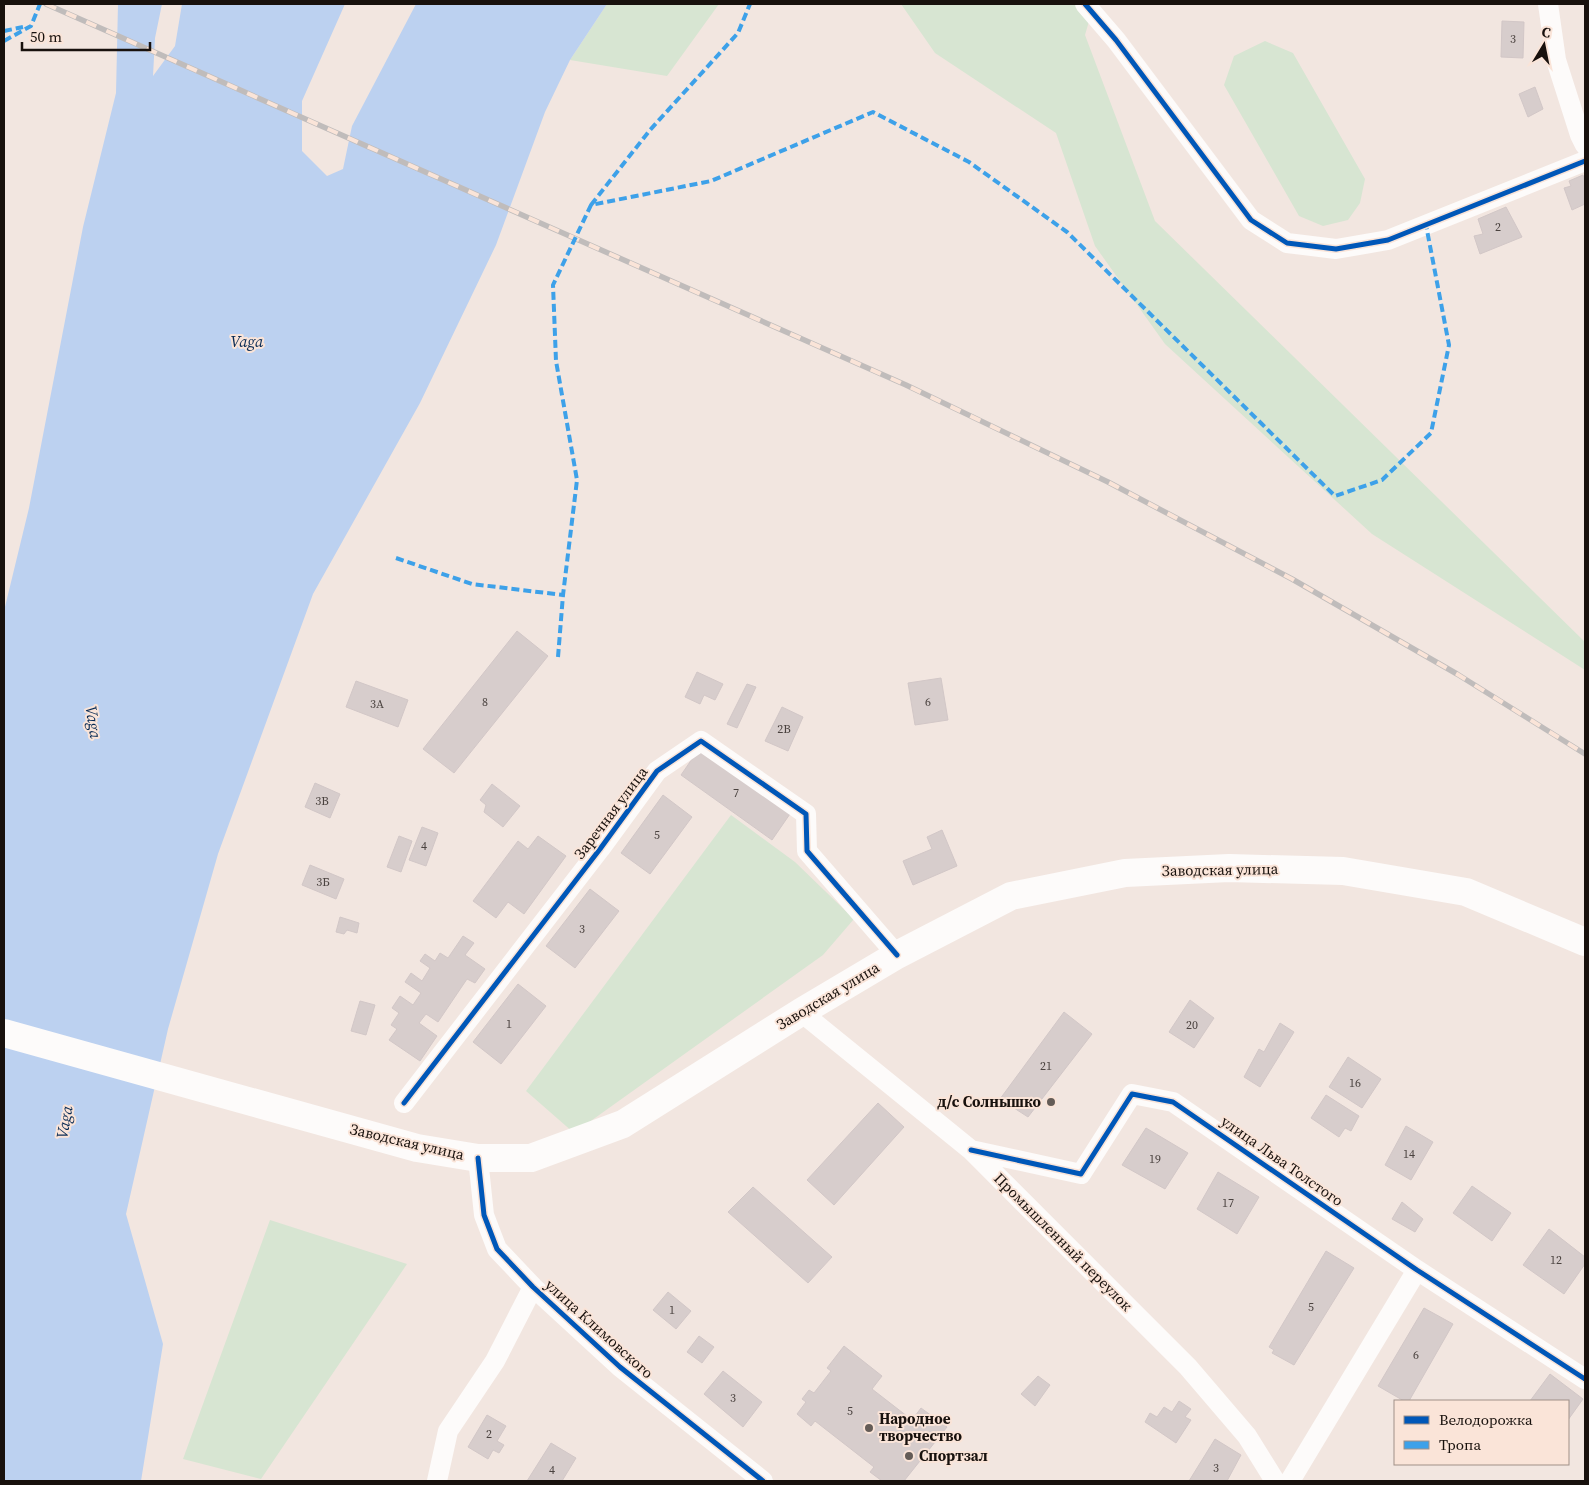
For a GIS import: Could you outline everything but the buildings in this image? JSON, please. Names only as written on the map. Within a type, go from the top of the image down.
[{"type":"main road","name":"Заводская улица","points":[[4,1033],[417,1148],[478,1158],[530,1158],[623,1124],[801,1012],[897,955],[1011,896],[1125,873],[1229,868],[1343,871],[1466,892],[1585,942]]},
{"type":"street","points":[[1084,4],[1116,40],[1251,220],[1287,243],[1336,249],[1388,240],[1585,161]]},
{"type":"street","points":[[1548,4],[1556,60],[1580,135],[1585,145]]},
{"type":"street","name":"Заречная улица","points":[[404,1103],[600,849],[657,771],[702,741],[806,814],[807,851],[897,955]]},
{"type":"street","name":"Промышленный переулок","points":[[801,1012],[971,1150],[1188,1367],[1247,1436],[1275,1481]]},
{"type":"street","name":"улица Льва Толстого","points":[[971,1150],[1081,1174],[1132,1094],[1173,1102],[1417,1270],[1585,1378]]},
{"type":"street","name":"улица Климовского","points":[[478,1158],[484,1214],[497,1249],[533,1287],[620,1367],[763,1481]]},
{"type":"street","points":[[1290,1481],[1417,1270]]},
{"type":"street","points":[[437,1481],[448,1431],[495,1361],[533,1287]]},
{"type":"green space","points":[[607,4],[719,4],[667,76],[570,60]]},
{"type":"green space","points":[[901,4],[1094,4],[1085,35],[1155,221],[1585,642],[1585,670],[1372,534],[1165,344],[1095,246],[1056,133],[935,53]]},
{"type":"green space","points":[[1265,41],[1293,53],[1365,179],[1360,203],[1348,220],[1323,226],[1299,216],[1224,85],[1234,56]]},
{"type":"green space","points":[[731,815],[795,862],[854,919],[823,955],[574,1133],[526,1091]]},
{"type":"green space","points":[[270,1220],[407,1264],[261,1479],[183,1459]]},
{"type":"water","name":"Vaga","points":[[118,4],[162,4],[155,38],[153,76],[175,46],[182,4],[345,4],[302,101],[302,151],[327,176],[343,169],[352,126],[416,4],[607,4],[570,60],[545,112],[496,245],[420,403],[313,594],[218,854],[168,1029],[126,1214],[163,1344],[141,1481],[4,1481],[4,611],[29,508],[83,227],[116,93]]},
{"type":"railway","points":[[46,4],[906,385],[1108,482],[1292,579],[1457,674],[1585,754]]},
{"type":"marked path","points":[[4,41],[31,26],[40,4]]},
{"type":"marked path","points":[[591,205],[650,130],[738,33],[750,4]]},
{"type":"marked path","points":[[4,31],[23,27]]},
{"type":"marked path","points":[[558,657],[563,595],[577,480],[556,361],[553,285],[591,205],[711,181],[873,112],[969,162],[1067,232],[1335,496],[1382,480],[1431,433],[1449,345],[1426,225]]},
{"type":"marked path","points":[[396,558],[472,584],[563,595]]},
{"type":"cycle path","points":[[1085,4],[1116,40],[1251,220],[1287,243],[1336,249],[1388,240],[1585,161]]},
{"type":"cycle path","points":[[404,1103],[600,849],[657,771],[701,741],[806,814],[807,851],[897,955]]},
{"type":"cycle path","points":[[971,1150],[1081,1174],[1132,1094],[1173,1102],[1417,1270],[1585,1379]]},
{"type":"cycle path","points":[[478,1158],[484,1215],[497,1249],[533,1287],[620,1367],[763,1481]]},
{"type":"place","name":"д/с Солнышко","points":[[1051,1102]]},
{"type":"place","name":"Народное творчество","points":[[869,1428]]},
{"type":"place","name":"Спортзал","points":[[909,1456]]}]
